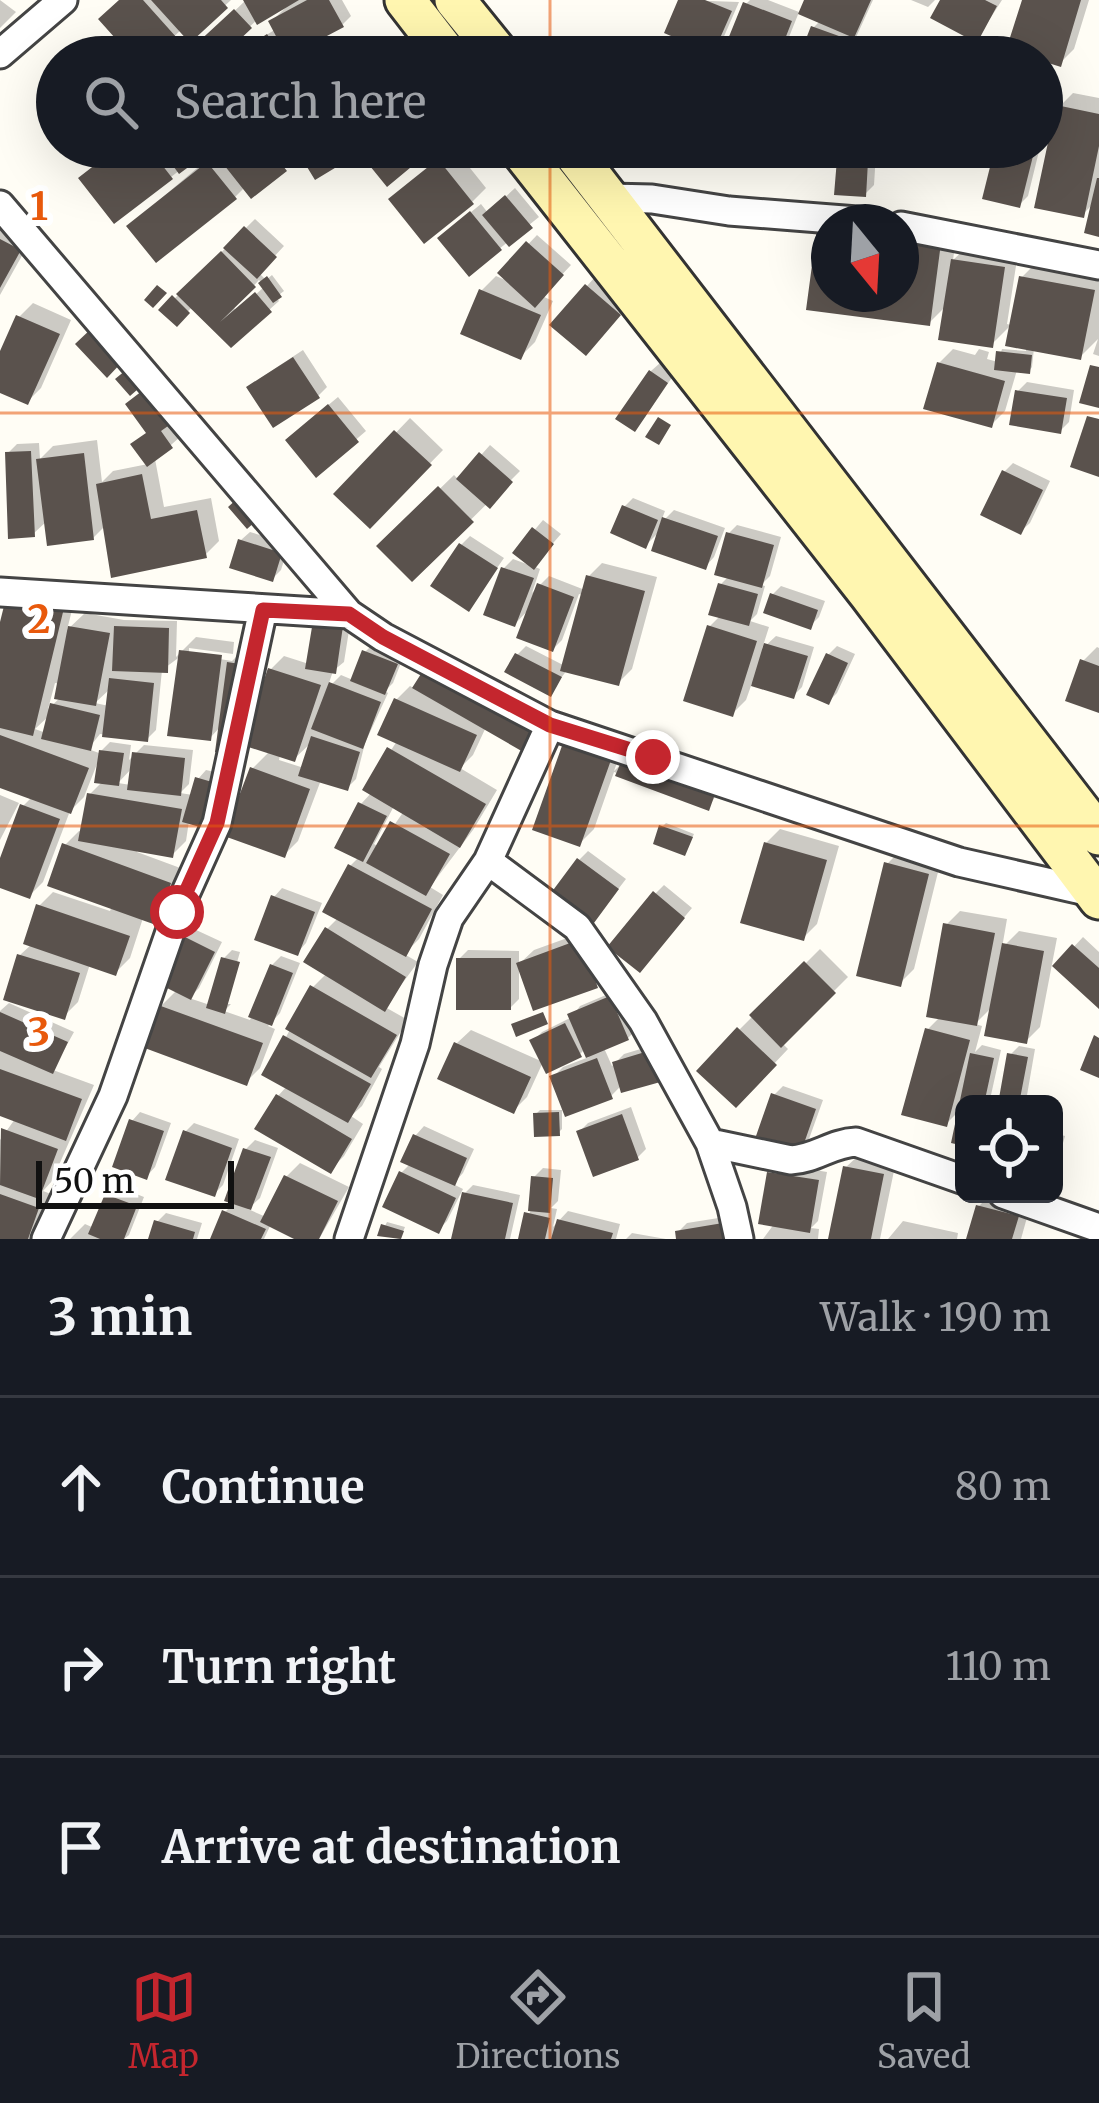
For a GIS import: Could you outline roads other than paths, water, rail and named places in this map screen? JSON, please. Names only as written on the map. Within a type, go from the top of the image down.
[{"type":"main road","points":[[405,0],[432,36]]},
{"type":"main road","points":[[454,0],[484,36]]},
{"type":"main road","points":[[534,168],[869,594],[1097,896]]},
{"type":"main road","points":[[586,168],[1099,835]]},
{"type":"street","points":[[0,54],[63,0]]},
{"type":"street","points":[[610,198],[811,217]]},
{"type":"street","points":[[0,205],[349,614],[383,637],[550,725],[959,862],[1097,896]]},
{"type":"street","points":[[919,230],[1099,265]]},
{"type":"street","points":[[0,592],[349,614]]},
{"type":"street","points":[[46,1239],[113,1096],[177,912],[217,823],[263,610]]},
{"type":"street","points":[[350,1239],[415,1044],[449,918],[488,861],[550,725]]},
{"type":"street","points":[[488,861],[577,927],[643,1021],[710,1143],[739,1239]]},
{"type":"street","points":[[710,1143],[791,1160],[838,1143],[856,1142],[955,1177]]},
{"type":"street","points":[[1028,1203],[1099,1228]]}]
